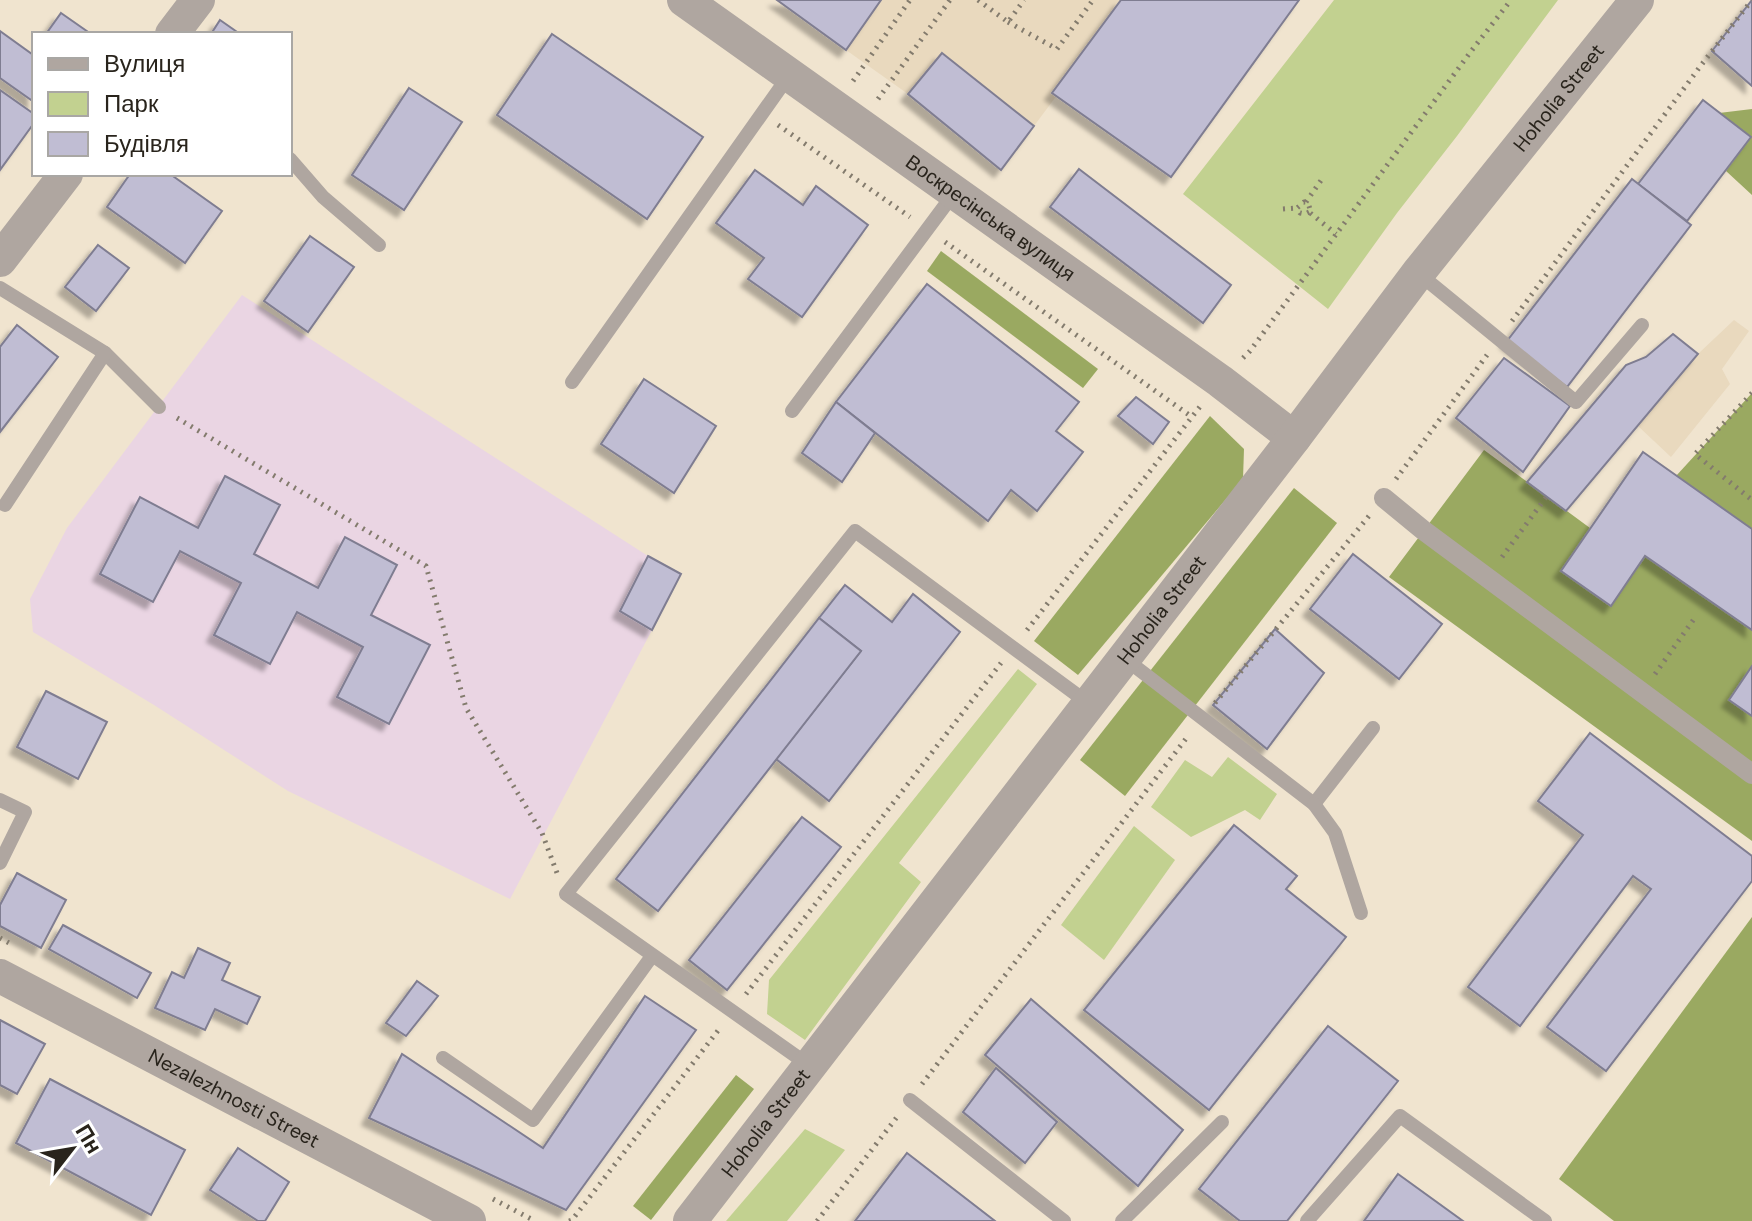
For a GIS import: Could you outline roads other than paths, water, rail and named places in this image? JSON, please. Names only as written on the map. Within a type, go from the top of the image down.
[{"type":"street","points":[[174,32],[198,0]]},
{"type":"street","name":"Воскресінська вулиця","points":[[684,0],[1220,381],[1294,438]]},
{"type":"street","name":"Hoholia Street","points":[[690,1221],[1418,273],[1637,0]]},
{"type":"street","points":[[0,260],[64,176]]},
{"type":"street","points":[[1384,498],[1752,774]]},
{"type":"street","name":"Nezalezhnosti Street","points":[[0,976],[469,1221]]},
{"type":"lane","points":[[572,382],[790,74]]},
{"type":"lane","points":[[292,161],[323,197],[379,245]]},
{"type":"lane","points":[[792,411],[955,192]]},
{"type":"lane","points":[[1418,273],[1576,402],[1642,325]]},
{"type":"lane","points":[[0,288],[105,353],[159,407]]},
{"type":"lane","points":[[5,505],[105,353]]},
{"type":"lane","points":[[810,1066],[566,894],[855,531],[1088,703]]},
{"type":"lane","points":[[1123,657],[1314,804],[1335,833],[1361,913]]},
{"type":"lane","points":[[1314,804],[1373,728]]},
{"type":"lane","points":[[0,800],[25,812],[0,863]]},
{"type":"lane","points":[[443,1058],[533,1120],[652,956]]},
{"type":"lane","points":[[910,1100],[1064,1221]]},
{"type":"lane","points":[[1307,1221],[1400,1116],[1545,1221]]},
{"type":"lane","points":[[1122,1221],[1222,1122]]}]
